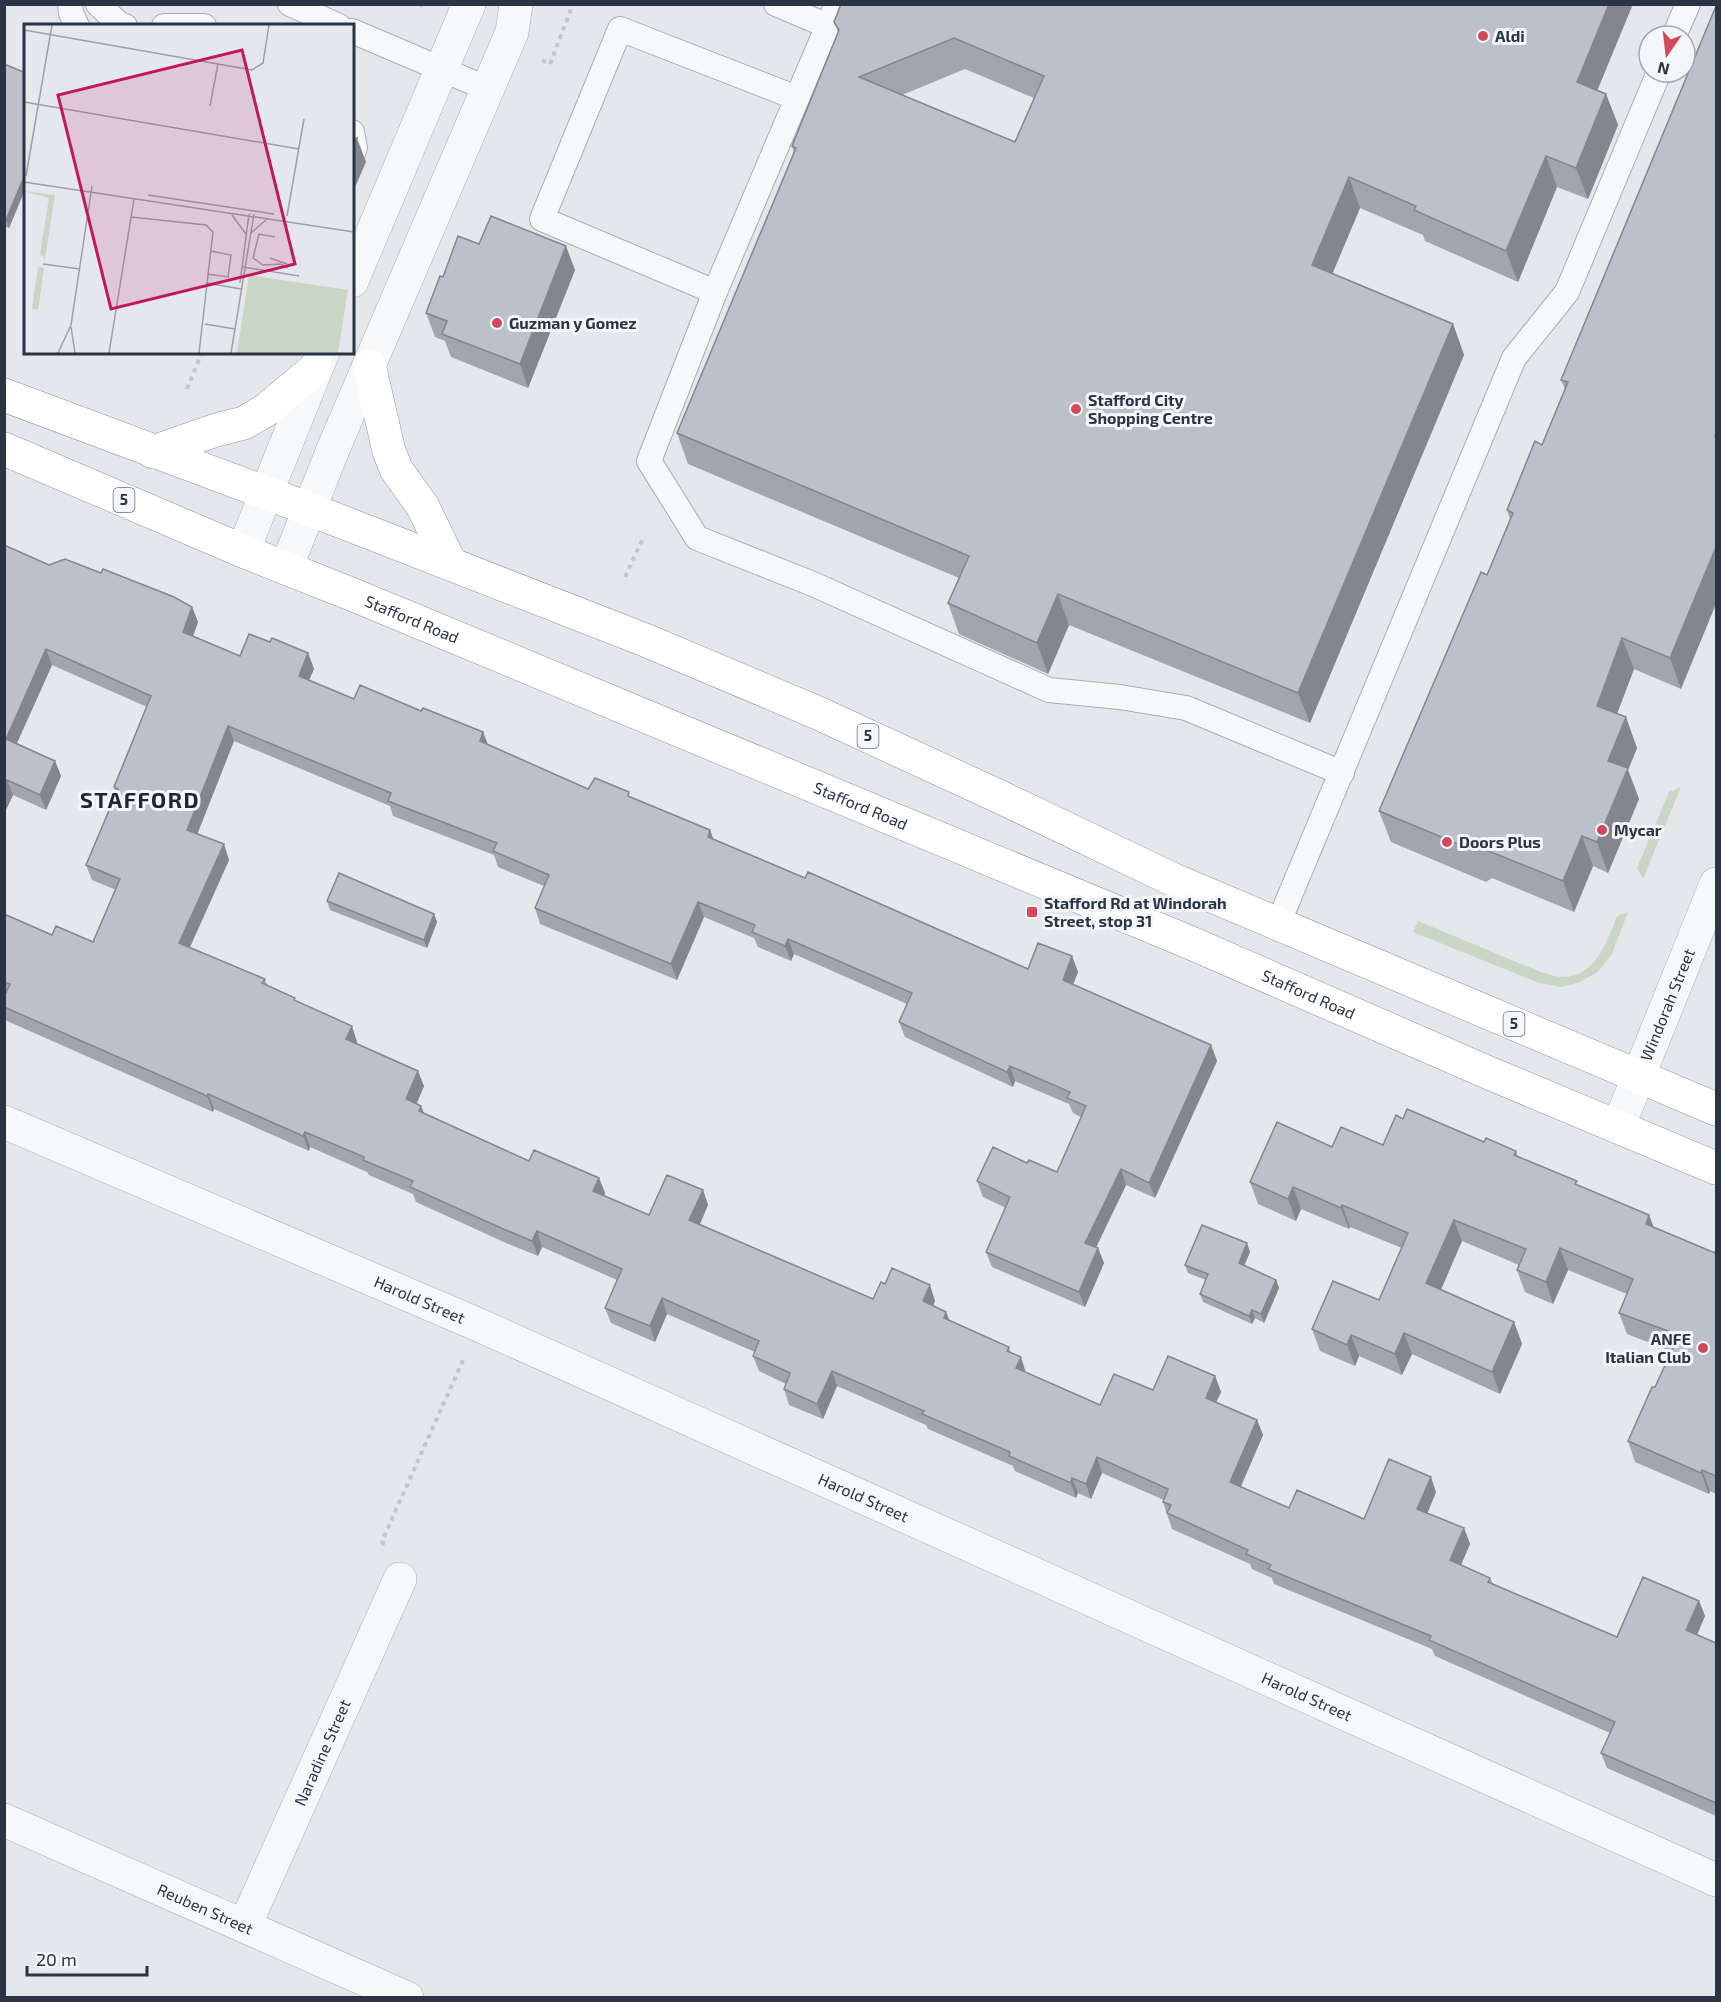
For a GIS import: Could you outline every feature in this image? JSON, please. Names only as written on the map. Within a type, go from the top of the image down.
[{"type":"highway","points":[[153,452],[216,430],[244,423],[266,410],[320,360]]},
{"type":"highway","points":[[369,365],[389,451],[396,469],[423,507],[450,563]]},
{"type":"highway","name":"5","points":[[4,395],[309,509],[645,640],[818,713],[1174,880],[1716,1109]]},
{"type":"highway","name":"Stafford Road","points":[[4,449],[243,551],[958,846],[1716,1168]]},
{"type":"street","points":[[354,276],[469,4]]},
{"type":"street","points":[[286,568],[369,365],[512,32],[516,4]]},
{"type":"street","points":[[243,551],[320,360]]},
{"type":"street","name":"Windorah Street","points":[[1618,1127],[1716,884]]},
{"type":"street","name":"Harold Street","points":[[4,1122],[478,1325],[1716,1880]]},
{"type":"street","name":"Naradine Street","points":[[245,1925],[400,1579]]},
{"type":"street","name":"Reuben Street","points":[[4,1820],[408,1998]]},
{"type":"lane","points":[[70,4],[76,24]]},
{"type":"lane","points":[[98,4],[119,24]]},
{"type":"lane","points":[[290,4],[335,24]]},
{"type":"lane","points":[[776,4],[832,15],[715,292],[649,462],[697,538],[813,584],[1049,690],[1120,697],[1186,708],[1342,773]]},
{"type":"lane","points":[[1679,24],[1688,4]]},
{"type":"lane","points":[[715,292],[542,219],[620,28],[797,98]]},
{"type":"lane","points":[[354,32],[488,89]]},
{"type":"lane","points":[[1278,924],[1515,358],[1568,292],[1654,84]]},
{"type":"path","points":[[542,60],[550,64],[573,4]]},
{"type":"path","points":[[187,389],[201,354]]},
{"type":"path","points":[[626,577],[644,536]]},
{"type":"path","points":[[382,1541],[455,1377]]},
{"type":"green space","points":[[1681,787],[1643,879],[1637,868],[1669,792]]},
{"type":"green space","points":[[1628,912],[1612,954],[1598,972],[1580,982],[1562,987],[1539,983],[1413,932],[1418,921],[1543,973],[1562,977],[1584,971],[1592,964],[1604,946],[1617,916]]},
{"type":"building","name":"Stafford City Shopping Centre","points":[[841,4],[1609,4],[1577,82],[1606,94],[1576,168],[1546,156],[1506,251],[1414,210],[1416,206],[1349,177],[1312,265],[1453,324],[1298,693],[1058,594],[1037,643],[948,603],[969,556],[677,433],[796,148],[792,146],[839,30],[834,22]],"holes":[[[954,38],[1044,76],[1015,142],[859,77]]]},
{"type":"building","points":[[1716,6],[1716,547],[1670,658],[1622,638],[1597,706],[1626,717],[1608,761],[1628,768],[1597,842],[1582,836],[1563,881],[1481,848],[1475,851],[1379,811],[1481,572],[1487,575],[1513,513],[1507,510],[1535,441],[1542,445],[1568,382],[1561,380],[1684,84],[1697,84],[1697,52]]},
{"type":"building","points":[[4,64],[24,72],[24,177],[6,220],[4,219]]},
{"type":"building","name":"Guzman y Gomez","points":[[491,216],[566,246],[520,364],[442,334],[447,321],[426,313],[440,276],[443,277],[458,236],[479,244]]},
{"type":"building","points":[[4,545],[49,565],[65,559],[101,573],[103,569],[174,597],[192,607],[183,632],[240,656],[249,634],[270,642],[272,638],[308,653],[299,676],[354,699],[360,685],[421,711],[423,708],[483,732],[480,741],[588,789],[595,778],[629,792],[628,796],[710,830],[708,837],[805,878],[808,872],[1028,969],[1038,943],[1072,956],[1063,980],[1211,1045],[1149,1183],[1121,1169],[1085,1243],[1098,1248],[1079,1292],[986,1252],[1010,1197],[977,1181],[993,1147],[1027,1163],[1029,1160],[1057,1172],[1086,1106],[1067,1098],[1070,1092],[1010,1066],[1007,1072],[899,1022],[912,993],[788,939],[785,946],[752,932],[755,925],[698,902],[671,964],[535,908],[549,875],[493,851],[497,843],[388,801],[391,793],[228,726],[187,830],[224,844],[179,943],[265,979],[262,983],[352,1026],[346,1039],[418,1071],[406,1099],[421,1106],[419,1111],[529,1161],[534,1150],[599,1178],[593,1191],[649,1215],[667,1175],[703,1190],[689,1220],[873,1299],[881,1282],[885,1284],[892,1268],[930,1285],[923,1301],[946,1312],[944,1318],[1009,1347],[1007,1351],[1021,1357],[1016,1368],[1100,1405],[1114,1374],[1153,1390],[1168,1356],[1215,1376],[1206,1398],[1257,1420],[1230,1482],[1289,1508],[1297,1490],[1364,1519],[1389,1459],[1431,1477],[1417,1509],[1464,1528],[1450,1560],[1490,1578],[1488,1582],[1617,1637],[1643,1577],[1699,1601],[1686,1630],[1716,1643],[1716,1803],[1601,1753],[1615,1722],[1429,1640],[1431,1636],[1268,1569],[1271,1565],[1246,1554],[1248,1550],[1167,1513],[1171,1505],[1163,1502],[1168,1489],[1097,1457],[1086,1484],[1072,1478],[1071,1483],[1009,1456],[1010,1452],[922,1414],[924,1411],[832,1371],[817,1404],[784,1389],[790,1373],[753,1356],[759,1341],[662,1298],[650,1326],[605,1308],[622,1269],[537,1231],[532,1241],[501,1228],[410,1187],[413,1181],[363,1160],[364,1157],[305,1132],[303,1136],[208,1094],[207,1096],[4,1007],[4,997],[10,984],[4,982],[4,914],[52,935],[56,926],[93,942],[120,879],[86,865],[118,789],[114,787],[151,696],[46,649],[6,739],[55,761],[40,795],[7,780],[4,786]]},
{"type":"building","points":[[339,873],[434,914],[424,940],[327,901]]},
{"type":"building","points":[[1407,1109],[1484,1142],[1486,1138],[1516,1151],[1514,1155],[1577,1181],[1575,1184],[1649,1215],[1646,1224],[1715,1253],[1716,1249],[1716,1476],[1702,1470],[1701,1473],[1628,1441],[1679,1335],[1619,1313],[1633,1279],[1560,1248],[1546,1282],[1517,1270],[1526,1249],[1454,1220],[1426,1283],[1514,1322],[1492,1372],[1404,1333],[1395,1354],[1351,1335],[1347,1345],[1312,1329],[1333,1281],[1379,1300],[1408,1233],[1293,1187],[1288,1199],[1250,1182],[1277,1122],[1332,1147],[1341,1127],[1383,1145],[1396,1115],[1403,1119]]},
{"type":"building","points":[[1202,1225],[1247,1243],[1239,1263],[1276,1280],[1261,1314],[1252,1310],[1249,1316],[1200,1294],[1208,1274],[1185,1265]]},
{"type":"place","name":"Aldi","points":[[1483,36]]},
{"type":"place","name":"Guzman y Gomez","points":[[497,323]]},
{"type":"place","name":"Stafford City Shopping Centre","points":[[1076,409]]},
{"type":"place","name":"Mycar","points":[[1602,830]]},
{"type":"place","name":"Doors Plus","points":[[1447,842]]},
{"type":"place","name":"Stafford Rd at Windorah Street, stop 31","points":[[1032,912]]},
{"type":"place","name":"ANFE Italian Club","points":[[1703,1348]]},
{"type":"district","name":"STAFFORD","points":[[140,800]]}]
